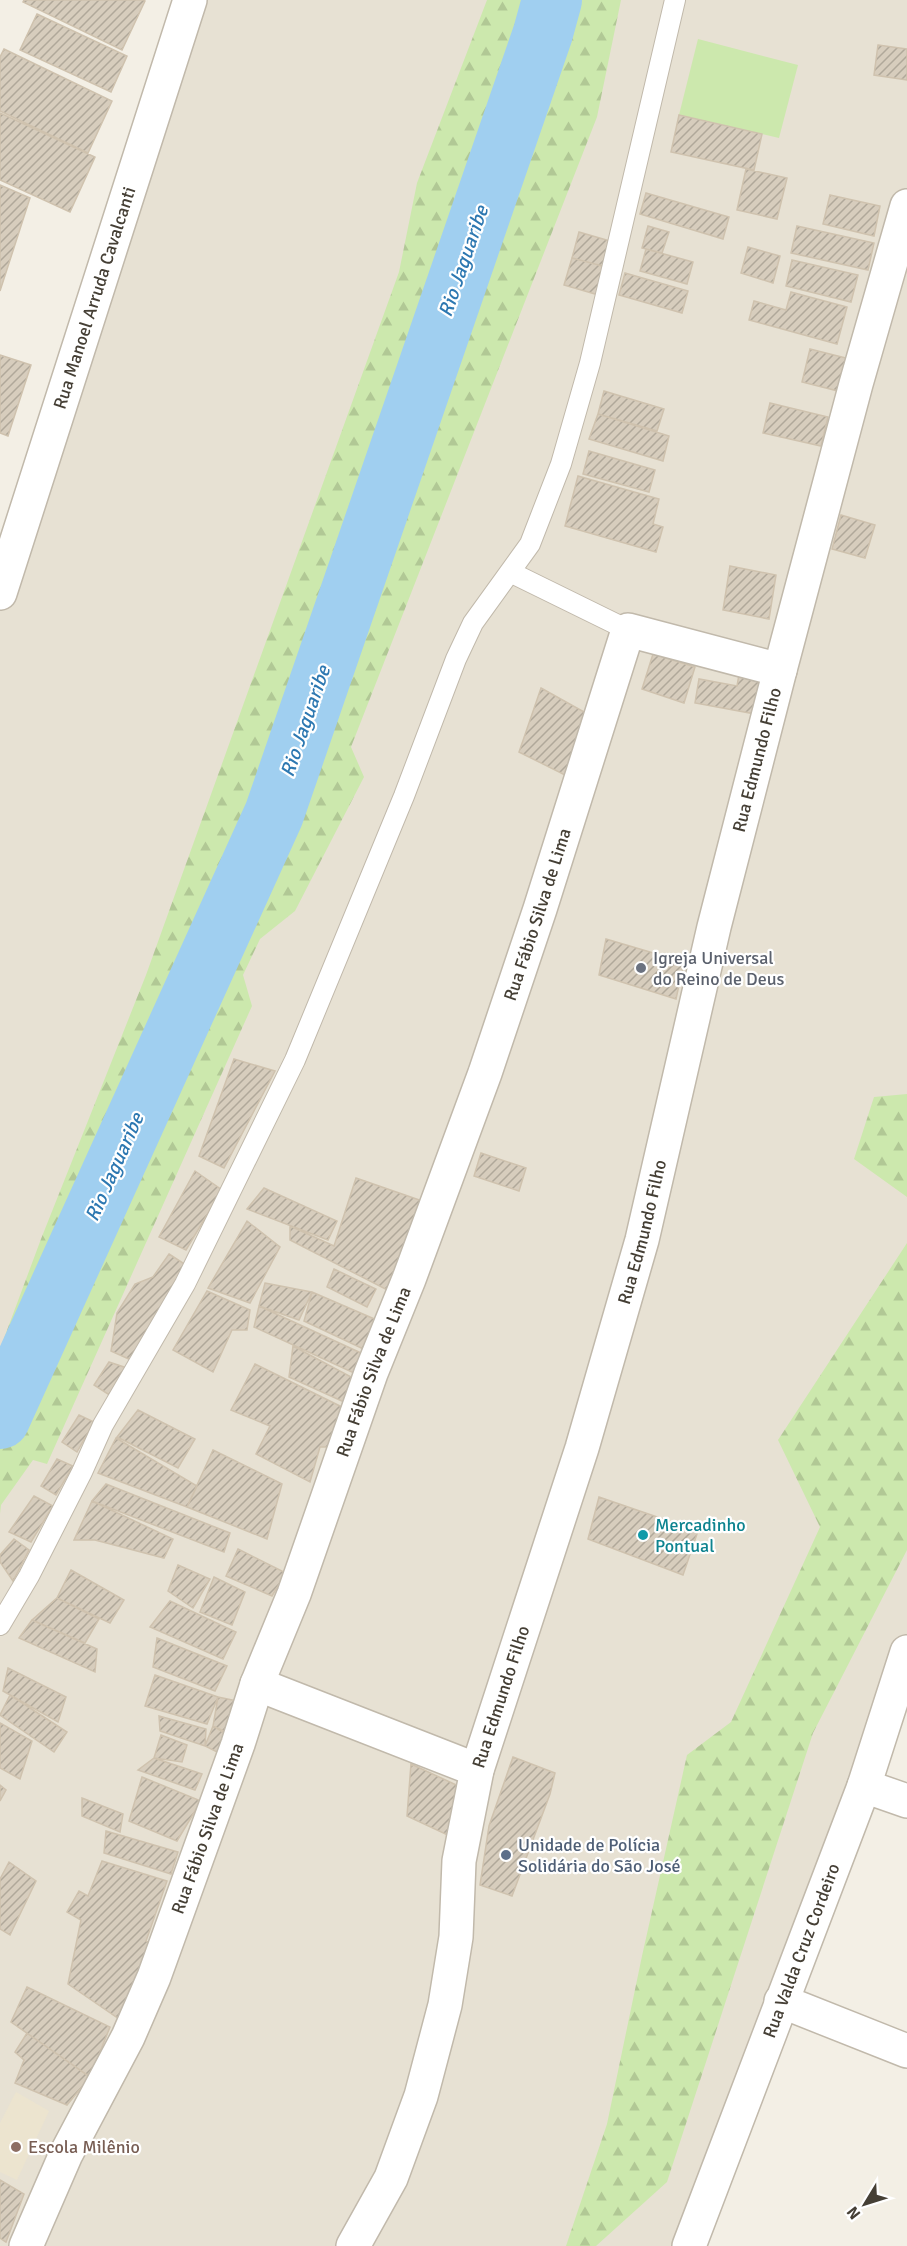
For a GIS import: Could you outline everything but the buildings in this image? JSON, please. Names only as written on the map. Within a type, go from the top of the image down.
[{"type":"street","name":"Rua Manoel Arruda Cavalcanti","points":[[0,593],[190,0]]},
{"type":"street","name":"Rua Edmundo Filho","points":[[353,2246],[391,2178],[421,2096],[445,2004],[456,1937],[459,1861],[477,1770],[582,1448],[642,1240],[714,927],[856,384],[907,206]]},
{"type":"street","points":[[628,630],[780,670]]},
{"type":"street","name":"Rua Fábio Silva de Lima","points":[[26,2246],[66,2154],[128,2037],[154,1977],[238,1744],[257,1684],[294,1594],[371,1373],[409,1279],[485,1073],[540,909],[628,630]]},
{"type":"street","name":"Rua Valda Cruz Cordeiro","points":[[688,2246],[864,1786],[907,1652]]},
{"type":"street","points":[[257,1684],[477,1770]]},
{"type":"street","points":[[864,1786],[907,1801]]},
{"type":"street","points":[[781,2001],[907,2051]]},
{"type":"lane","points":[[0,1625],[29,1576],[103,1425],[185,1284],[295,1060],[404,796],[456,659],[474,623],[530,544],[561,464],[590,363],[675,0]]},
{"type":"lane","points":[[510,572],[628,630]]},
{"type":"shaded area","points":[[196,0],[907,0],[907,1669],[689,2246],[0,2246],[0,607]]},
{"type":"shaded area","name":"Escola Milênio","points":[[16,2092],[49,2111],[17,2180],[0,2172],[0,2123]]},
{"type":"green space","points":[[487,0],[621,0],[597,117],[351,747],[364,777],[295,911],[260,939],[243,975],[252,1006],[47,1464],[33,1460],[1,1505],[0,1514],[0,1349],[41,1239],[146,975],[399,272],[417,183]]},
{"type":"green space","points":[[698,39],[798,65],[779,138],[679,115]]},
{"type":"green space","points":[[907,1094],[907,1197],[854,1159],[874,1097]]},
{"type":"green space","points":[[907,1243],[907,1550],[813,1733],[667,2182],[596,2246],[566,2246],[607,2124],[687,1755],[731,1722],[820,1527],[778,1440]]},
{"type":"waterway","name":"Rio Jaguaribe","points":[[0,1419],[274,814],[543,33],[552,0]]},
{"type":"place","name":"Igreja Universal do Reino de Deus","points":[[641,968]]},
{"type":"place","name":"Mercadinho Pontual","points":[[643,1535]]},
{"type":"place","name":"Unidade de Polícia Solidária do São José","points":[[506,1855]]},
{"type":"place","name":"Escola Milênio","points":[[16,2147]]}]
